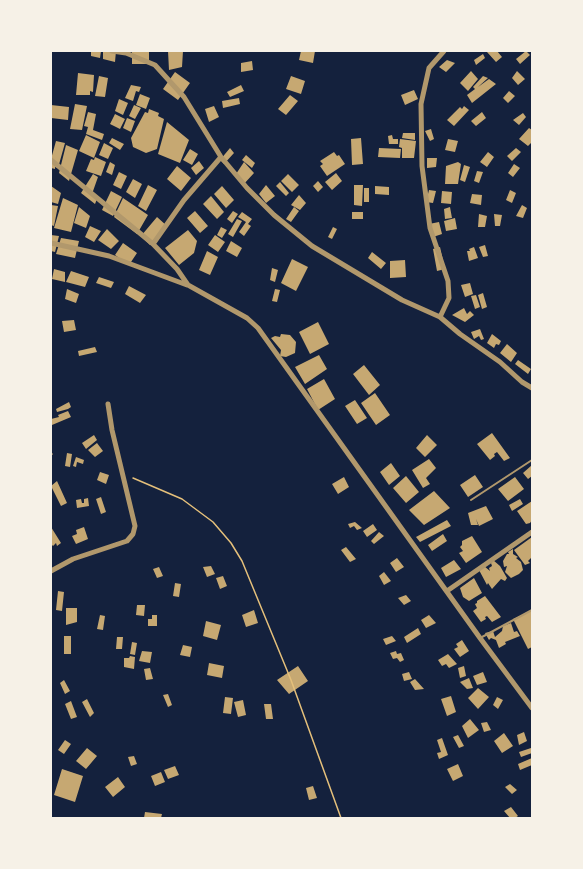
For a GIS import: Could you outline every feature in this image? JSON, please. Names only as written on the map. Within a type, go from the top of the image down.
[{"type":"street","points":[[112,51],[126,53],[155,65],[184,97],[221,157],[274,215],[312,246],[402,300],[440,317],[532,388]]},
{"type":"street","points":[[440,317],[449,297],[448,281],[430,228],[422,166],[420,104],[429,68],[444,51]]},
{"type":"street","points":[[153,244],[184,200],[221,157]]},
{"type":"street","points":[[51,160],[164,254],[188,285]]},
{"type":"street","points":[[51,243],[110,256],[188,285],[247,318],[258,328],[532,708]]},
{"type":"street","points":[[51,571],[73,559],[126,541],[133,534],[135,526],[108,404]]},
{"type":"street","points":[[447,591],[532,532]]},
{"type":"lane","points":[[471,500],[532,460]]},
{"type":"lane","points":[[480,638],[532,610]]},
{"type":"path","points":[[124,474],[182,499],[213,522],[231,543],[242,561],[291,680],[341,818]]},
{"type":"building","points":[[91,51],[101,51],[100,58],[91,56]]},
{"type":"building","points":[[103,51],[116,51],[115,62],[103,59]]},
{"type":"building","points":[[132,51],[149,51],[149,64],[132,64]]},
{"type":"building","points":[[168,51],[183,51],[182,67],[169,70]]},
{"type":"building","points":[[301,51],[315,51],[313,63],[299,60]]},
{"type":"building","points":[[497,51],[502,57],[496,62],[487,52]]},
{"type":"building","points":[[526,51],[530,55],[520,64],[516,59]]},
{"type":"building","points":[[483,54],[485,58],[476,65],[474,60]]},
{"type":"building","points":[[447,60],[455,63],[446,72],[439,67]]},
{"type":"building","points":[[252,61],[253,70],[241,72],[241,63]]},
{"type":"building","points":[[471,71],[478,79],[468,91],[460,83]]},
{"type":"building","points":[[517,71],[525,79],[518,85],[512,78]]},
{"type":"building","points":[[175,72],[190,83],[178,100],[163,89]]},
{"type":"building","points":[[78,73],[94,75],[93,92],[90,91],[90,95],[76,95]]},
{"type":"building","points":[[99,76],[108,78],[105,97],[95,96]]},
{"type":"building","points":[[291,76],[305,81],[301,94],[286,89]]},
{"type":"building","points":[[483,76],[488,78],[478,87],[489,79],[496,84],[472,103],[467,95],[475,89],[473,87]]},
{"type":"building","points":[[131,85],[141,87],[139,92],[136,91],[133,101],[125,98]]},
{"type":"building","points":[[241,85],[244,91],[230,97],[227,92]]},
{"type":"building","points":[[414,90],[418,99],[405,105],[401,95]]},
{"type":"building","points":[[509,91],[515,96],[508,103],[503,98]]},
{"type":"building","points":[[140,94],[150,98],[146,109],[136,105]]},
{"type":"building","points":[[290,95],[298,101],[286,115],[278,109]]},
{"type":"building","points":[[239,98],[240,104],[223,108],[222,101]]},
{"type":"building","points":[[119,99],[128,103],[123,115],[115,111]]},
{"type":"building","points":[[75,104],[87,106],[82,130],[70,129]]},
{"type":"building","points":[[51,105],[69,107],[68,120],[51,118]]},
{"type":"building","points":[[134,105],[141,108],[135,119],[129,116]]},
{"type":"building","points":[[214,106],[219,117],[209,122],[205,109]]},
{"type":"building","points":[[464,106],[469,110],[454,126],[447,120]]},
{"type":"building","points":[[149,109],[159,113],[158,116],[164,119],[157,149],[146,153],[133,147],[131,138],[145,112],[148,113]]},
{"type":"building","points":[[88,112],[96,114],[93,130],[104,134],[102,140],[86,134],[88,127],[84,126]]},
{"type":"building","points":[[482,112],[486,118],[476,126],[471,121]]},
{"type":"building","points":[[523,113],[526,117],[519,125],[513,120]]},
{"type":"building","points":[[115,114],[125,119],[120,129],[110,124]]},
{"type":"building","points":[[127,118],[135,121],[131,132],[123,128]]},
{"type":"building","points":[[167,122],[189,140],[180,163],[158,154]]},
{"type":"building","points":[[529,128],[532,130],[532,142],[528,146],[519,139]]},
{"type":"building","points":[[431,129],[434,139],[430,141],[425,131]]},
{"type":"building","points":[[403,133],[415,133],[415,140],[402,138]]},
{"type":"building","points":[[86,135],[100,142],[94,158],[79,151]]},
{"type":"building","points":[[392,135],[393,139],[398,139],[398,144],[389,144],[388,136]]},
{"type":"building","points":[[112,138],[124,144],[120,150],[109,143]]},
{"type":"building","points":[[361,138],[363,164],[352,165],[351,139]]},
{"type":"building","points":[[400,139],[416,141],[414,158],[402,158],[402,148],[399,147]]},
{"type":"building","points":[[448,139],[458,141],[455,152],[445,150]]},
{"type":"building","points":[[56,141],[65,143],[58,168],[55,167],[55,169],[51,168],[51,159]]},
{"type":"building","points":[[104,143],[113,148],[108,159],[99,155]]},
{"type":"building","points":[[66,145],[78,150],[69,181],[59,173]]},
{"type":"building","points":[[230,148],[234,153],[224,164],[220,160]]},
{"type":"building","points":[[379,148],[401,149],[400,158],[378,157]]},
{"type":"building","points":[[516,148],[521,152],[512,161],[507,156]]},
{"type":"building","points":[[190,149],[198,154],[192,165],[183,160]]},
{"type":"building","points":[[334,152],[345,164],[327,176],[320,166],[323,164],[320,161]]},
{"type":"building","points":[[488,152],[494,157],[487,167],[480,162]]},
{"type":"building","points":[[246,155],[255,163],[252,168],[242,160]]},
{"type":"building","points":[[95,157],[106,162],[101,176],[86,171],[91,159],[94,160]]},
{"type":"building","points":[[427,158],[437,158],[436,167],[427,168]]},
{"type":"building","points":[[199,161],[204,168],[196,175],[191,168]]},
{"type":"building","points":[[110,162],[115,165],[112,175],[106,172]]},
{"type":"building","points":[[244,162],[254,173],[243,185],[236,174]]},
{"type":"building","points":[[458,162],[461,164],[458,184],[445,184],[446,166]]},
{"type":"building","points":[[514,164],[520,168],[513,177],[508,173]]},
{"type":"building","points":[[464,165],[470,167],[465,182],[460,180]]},
{"type":"building","points":[[177,166],[191,178],[181,191],[167,179]]},
{"type":"building","points":[[477,171],[483,172],[479,183],[474,181]]},
{"type":"building","points":[[119,172],[127,176],[121,189],[113,185]]},
{"type":"building","points":[[336,173],[342,181],[332,190],[325,182]]},
{"type":"building","points":[[93,174],[98,177],[92,194],[97,199],[95,204],[81,193]]},
{"type":"building","points":[[288,174],[299,185],[292,192],[281,181]]},
{"type":"building","points":[[133,179],[142,184],[135,198],[126,192]]},
{"type":"building","points":[[318,181],[323,187],[318,192],[313,186]]},
{"type":"building","points":[[280,182],[289,193],[286,196],[276,186]]},
{"type":"building","points":[[148,185],[157,190],[146,211],[138,206]]},
{"type":"building","points":[[266,185],[275,196],[266,203],[259,194]]},
{"type":"building","points":[[354,185],[363,185],[362,206],[354,205]]},
{"type":"building","points":[[51,186],[61,193],[58,204],[51,202]]},
{"type":"building","points":[[222,186],[234,200],[226,208],[214,194]]},
{"type":"building","points":[[375,186],[389,187],[389,195],[375,194]]},
{"type":"building","points":[[364,188],[369,188],[369,202],[364,202]]},
{"type":"building","points":[[429,190],[436,191],[433,203],[426,202]]},
{"type":"building","points":[[510,190],[516,193],[512,203],[506,200]]},
{"type":"building","points":[[111,191],[122,197],[113,216],[102,210]]},
{"type":"building","points":[[442,191],[452,192],[451,204],[441,203]]},
{"type":"building","points":[[472,194],[482,195],[481,205],[470,203]]},
{"type":"building","points":[[299,195],[306,203],[300,210],[291,205]]},
{"type":"building","points":[[211,196],[224,212],[217,219],[203,204]]},
{"type":"building","points":[[63,198],[78,205],[71,232],[54,228]]},
{"type":"building","points":[[123,198],[148,215],[137,234],[114,217]]},
{"type":"building","points":[[51,205],[58,206],[54,226],[51,225]]},
{"type":"building","points":[[522,205],[527,208],[523,218],[516,216]]},
{"type":"building","points":[[79,207],[90,216],[86,228],[74,223]]},
{"type":"building","points":[[294,207],[299,211],[291,222],[286,219]]},
{"type":"building","points":[[450,207],[452,218],[445,219],[444,209]]},
{"type":"building","points":[[195,211],[208,226],[200,233],[187,218]]},
{"type":"building","points":[[233,211],[238,214],[232,223],[227,219]]},
{"type":"building","points":[[242,212],[252,219],[248,224],[251,226],[244,236],[239,232],[246,222],[238,217]]},
{"type":"building","points":[[352,212],[363,212],[363,219],[352,219]]},
{"type":"building","points":[[479,214],[487,216],[485,227],[478,227]]},
{"type":"building","points":[[494,214],[502,215],[500,226],[495,226]]},
{"type":"building","points":[[157,217],[167,226],[150,245],[141,236]]},
{"type":"building","points":[[455,218],[457,229],[446,231],[444,221]]},
{"type":"building","points":[[237,219],[242,221],[233,237],[228,234]]},
{"type":"building","points":[[439,222],[442,234],[433,237],[429,224]]},
{"type":"building","points":[[90,226],[101,231],[94,242],[85,237]]},
{"type":"building","points":[[221,227],[227,230],[222,238],[217,235]]},
{"type":"building","points":[[333,227],[337,229],[332,239],[328,237]]},
{"type":"building","points":[[107,229],[119,241],[111,249],[98,240]]},
{"type":"building","points":[[188,230],[197,241],[194,253],[179,265],[165,248]]},
{"type":"building","points":[[51,235],[59,236],[55,252],[51,251]]},
{"type":"building","points":[[215,235],[225,242],[218,252],[208,245]]},
{"type":"building","points":[[61,238],[79,241],[75,258],[56,254]]},
{"type":"building","points":[[231,241],[242,248],[237,257],[226,251]]},
{"type":"building","points":[[123,243],[137,253],[129,265],[115,255]]},
{"type":"building","points":[[485,245],[488,256],[483,257],[479,247]]},
{"type":"building","points":[[440,247],[445,269],[437,271],[433,249]]},
{"type":"building","points":[[474,247],[478,258],[469,261],[467,251]]},
{"type":"building","points":[[207,251],[218,257],[210,275],[199,270]]},
{"type":"building","points":[[372,252],[386,263],[381,269],[368,258]]},
{"type":"building","points":[[292,259],[308,267],[296,291],[281,283]]},
{"type":"building","points":[[405,260],[406,277],[390,278],[390,261]]},
{"type":"building","points":[[272,268],[278,270],[275,282],[270,280]]},
{"type":"building","points":[[54,269],[65,272],[65,282],[52,279]]},
{"type":"building","points":[[71,271],[89,277],[85,287],[66,282]]},
{"type":"building","points":[[99,277],[114,282],[111,288],[96,283]]},
{"type":"building","points":[[470,283],[473,294],[465,297],[461,285]]},
{"type":"building","points":[[129,286],[146,295],[140,303],[125,294]]},
{"type":"building","points":[[67,289],[79,294],[76,303],[65,299]]},
{"type":"building","points":[[275,289],[280,290],[277,302],[272,301]]},
{"type":"building","points":[[483,293],[487,307],[482,309],[478,295]]},
{"type":"building","points":[[476,295],[480,307],[475,309],[471,296]]},
{"type":"building","points":[[464,308],[467,314],[470,311],[474,315],[465,322],[452,315]]},
{"type":"building","points":[[74,320],[76,330],[64,332],[62,321]]},
{"type":"building","points":[[318,322],[329,344],[310,354],[299,332]]},
{"type":"building","points":[[480,329],[484,339],[481,340],[479,336],[474,339],[471,332]]},
{"type":"building","points":[[281,334],[290,335],[296,342],[295,353],[286,357],[280,356],[281,350],[271,338],[280,337]]},
{"type":"building","points":[[492,334],[501,341],[494,348],[487,343]]},
{"type":"building","points":[[507,344],[517,353],[511,362],[500,353]]},
{"type":"building","points":[[95,347],[97,352],[79,356],[78,351]]},
{"type":"building","points":[[319,355],[327,369],[305,384],[295,367]]},
{"type":"building","points":[[518,360],[531,369],[528,374],[515,364]]},
{"type":"building","points":[[364,365],[380,385],[369,395],[353,374]]},
{"type":"building","points":[[324,379],[335,399],[318,410],[307,389]]},
{"type":"building","points":[[375,393],[390,415],[376,425],[361,403]]},
{"type":"building","points":[[355,400],[367,418],[357,424],[345,406]]},
{"type":"building","points":[[69,402],[71,407],[57,412],[56,409]]},
{"type":"building","points":[[68,411],[71,417],[52,425],[51,419]]},
{"type":"building","points":[[492,433],[510,458],[504,461],[497,452],[490,460],[477,444]]},
{"type":"building","points":[[94,435],[97,440],[86,449],[82,443]]},
{"type":"building","points":[[427,435],[437,445],[425,457],[416,448]]},
{"type":"building","points":[[97,443],[103,451],[95,457],[88,450]]},
{"type":"building","points":[[67,453],[72,454],[70,467],[65,466]]},
{"type":"building","points":[[76,457],[84,460],[83,464],[77,462],[76,467],[73,466]]},
{"type":"building","points":[[429,459],[436,468],[426,478],[430,484],[423,488],[412,470]]},
{"type":"building","points":[[391,463],[400,476],[389,485],[380,472]]},
{"type":"building","points":[[532,465],[532,476],[528,479],[523,473]]},
{"type":"building","points":[[100,472],[109,475],[106,484],[97,480]]},
{"type":"building","points":[[475,475],[483,487],[468,497],[460,485]]},
{"type":"building","points":[[406,476],[419,492],[406,503],[393,488]]},
{"type":"building","points":[[344,477],[349,487],[338,494],[332,484]]},
{"type":"building","points":[[515,477],[524,489],[508,501],[498,489]]},
{"type":"building","points":[[57,481],[67,503],[61,506],[51,486]]},
{"type":"building","points":[[434,491],[450,508],[424,525],[409,510]]},
{"type":"building","points":[[101,497],[106,512],[101,514],[96,499]]},
{"type":"building","points":[[88,498],[89,506],[77,508],[76,500],[81,499],[84,503],[84,499]]},
{"type":"building","points":[[520,499],[523,504],[512,511],[509,505]]},
{"type":"building","points":[[532,501],[532,520],[526,524],[517,511]]},
{"type":"building","points":[[486,506],[493,519],[479,526],[476,519],[478,525],[471,525],[468,513]]},
{"type":"building","points":[[447,520],[451,526],[420,542],[416,537]]},
{"type":"building","points":[[355,522],[362,528],[357,530],[354,526],[350,528],[348,524]]},
{"type":"building","points":[[373,524],[377,530],[367,537],[363,531]]},
{"type":"building","points":[[51,527],[61,543],[57,546],[56,543],[53,546],[51,544]]},
{"type":"building","points":[[84,527],[88,539],[76,544],[72,536],[77,534],[76,530]]},
{"type":"building","points":[[379,532],[384,536],[374,544],[371,541]]},
{"type":"building","points":[[443,534],[447,541],[432,551],[428,545]]},
{"type":"building","points":[[472,536],[482,552],[466,563],[459,553],[463,551],[460,547],[462,541]]},
{"type":"building","points":[[532,537],[532,557],[528,561],[530,563],[525,565],[514,550]]},
{"type":"building","points":[[346,547],[356,559],[350,562],[341,550]]},
{"type":"building","points":[[513,549],[513,554],[518,557],[516,558],[521,562],[523,570],[511,578],[505,572],[507,566],[504,567],[503,561],[509,554],[508,552]]},
{"type":"building","points":[[397,558],[404,567],[396,572],[390,563]]},
{"type":"building","points":[[454,560],[461,569],[446,577],[441,568]]},
{"type":"building","points":[[493,560],[500,566],[507,578],[505,581],[501,579],[492,589],[488,583],[487,585],[479,570],[484,566],[490,571]]},
{"type":"building","points":[[211,566],[215,574],[207,577],[203,567]]},
{"type":"building","points":[[159,567],[163,576],[157,578],[153,569]]},
{"type":"building","points":[[384,572],[391,581],[384,585],[379,576]]},
{"type":"building","points":[[223,576],[227,586],[220,589],[216,578]]},
{"type":"building","points":[[474,578],[482,593],[469,601],[463,597],[460,588]]},
{"type":"building","points":[[175,583],[181,584],[179,597],[173,596]]},
{"type":"building","points":[[58,591],[64,592],[62,611],[56,610]]},
{"type":"building","points":[[406,595],[411,601],[404,605],[398,598]]},
{"type":"building","points":[[485,596],[501,617],[492,622],[487,616],[481,622],[473,611],[477,608],[475,604],[477,601]]},
{"type":"building","points":[[137,605],[145,605],[144,616],[136,615]]},
{"type":"building","points":[[66,608],[77,608],[77,622],[66,625]]},
{"type":"building","points":[[254,610],[258,623],[246,627],[242,615]]},
{"type":"building","points":[[531,611],[532,647],[528,649],[513,619]]},
{"type":"building","points":[[100,615],[105,616],[103,630],[97,629]]},
{"type":"building","points":[[152,615],[157,615],[157,626],[148,626],[148,619],[152,619]]},
{"type":"building","points":[[429,615],[436,623],[426,628],[421,620]]},
{"type":"building","points":[[206,621],[221,625],[217,640],[203,636]]},
{"type":"building","points":[[511,623],[514,632],[517,631],[520,636],[505,642],[506,644],[499,648],[496,640],[491,638],[489,640],[485,633],[493,631],[495,637],[502,631],[503,626]]},
{"type":"building","points":[[418,628],[421,634],[407,643],[404,637]]},
{"type":"building","points":[[64,636],[71,636],[71,654],[64,654]]},
{"type":"building","points":[[392,636],[396,641],[386,645],[383,639]]},
{"type":"building","points":[[117,637],[123,637],[122,649],[116,649]]},
{"type":"building","points":[[462,640],[469,651],[460,657],[454,649],[458,647],[456,644]]},
{"type":"building","points":[[132,642],[137,643],[135,655],[130,654]]},
{"type":"building","points":[[183,645],[192,647],[190,657],[180,655]]},
{"type":"building","points":[[142,651],[152,652],[150,663],[139,661]]},
{"type":"building","points":[[396,651],[397,654],[401,653],[404,660],[400,662],[397,658],[393,659],[390,653]]},
{"type":"building","points":[[448,654],[457,664],[449,668],[446,664],[442,666],[438,660]]},
{"type":"building","points":[[135,657],[134,669],[124,667],[124,658]]},
{"type":"building","points":[[209,663],[224,666],[222,678],[207,675]]},
{"type":"building","points":[[298,666],[308,681],[289,694],[277,680]]},
{"type":"building","points":[[464,666],[466,676],[460,678],[458,668]]},
{"type":"building","points":[[150,668],[153,679],[146,680],[144,669]]},
{"type":"building","points":[[409,672],[412,679],[404,681],[402,674]]},
{"type":"building","points":[[483,672],[487,682],[477,685],[473,676]]},
{"type":"building","points":[[469,678],[473,688],[467,689],[460,682]]},
{"type":"building","points":[[415,679],[424,689],[415,690],[410,682]]},
{"type":"building","points":[[64,680],[70,691],[65,694],[60,683]]},
{"type":"building","points":[[478,688],[489,697],[478,709],[468,698]]},
{"type":"building","points":[[168,694],[172,705],[168,707],[163,695]]},
{"type":"building","points":[[451,696],[456,712],[447,716],[441,699]]},
{"type":"building","points":[[225,697],[233,698],[231,714],[223,713]]},
{"type":"building","points":[[497,697],[503,700],[498,709],[493,705]]},
{"type":"building","points":[[87,699],[94,713],[90,717],[82,702]]},
{"type":"building","points":[[243,700],[246,715],[238,717],[234,702]]},
{"type":"building","points":[[71,701],[77,717],[71,719],[65,704]]},
{"type":"building","points":[[264,704],[271,704],[273,719],[266,719]]},
{"type":"building","points":[[470,719],[479,730],[468,738],[462,726]]},
{"type":"building","points":[[487,722],[491,730],[484,732],[481,723]]},
{"type":"building","points":[[524,732],[527,741],[519,745],[517,735]]},
{"type":"building","points":[[504,733],[513,746],[502,753],[494,741]]},
{"type":"building","points":[[458,735],[464,746],[459,748],[453,737]]},
{"type":"building","points":[[442,738],[448,755],[439,759],[437,753],[441,752],[437,740]]},
{"type":"building","points":[[65,740],[71,744],[64,754],[58,750]]},
{"type":"building","points":[[87,748],[97,756],[86,769],[76,761]]},
{"type":"building","points":[[531,748],[532,753],[521,757],[519,752]]},
{"type":"building","points":[[134,756],[137,764],[131,766],[128,757]]},
{"type":"building","points":[[532,758],[532,765],[520,770],[518,764]]},
{"type":"building","points":[[458,764],[463,776],[453,781],[447,769]]},
{"type":"building","points":[[175,766],[179,775],[168,779],[164,770]]},
{"type":"building","points":[[62,769],[83,776],[75,802],[54,795]]},
{"type":"building","points":[[161,772],[165,782],[155,786],[151,776]]},
{"type":"building","points":[[118,777],[125,787],[113,797],[105,787]]},
{"type":"building","points":[[510,784],[517,790],[512,794],[505,787]]},
{"type":"building","points":[[313,786],[317,798],[309,800],[306,788]]},
{"type":"building","points":[[511,807],[518,816],[515,818],[510,818],[504,811]]},
{"type":"building","points":[[145,812],[162,814],[161,818],[144,818]]}]
